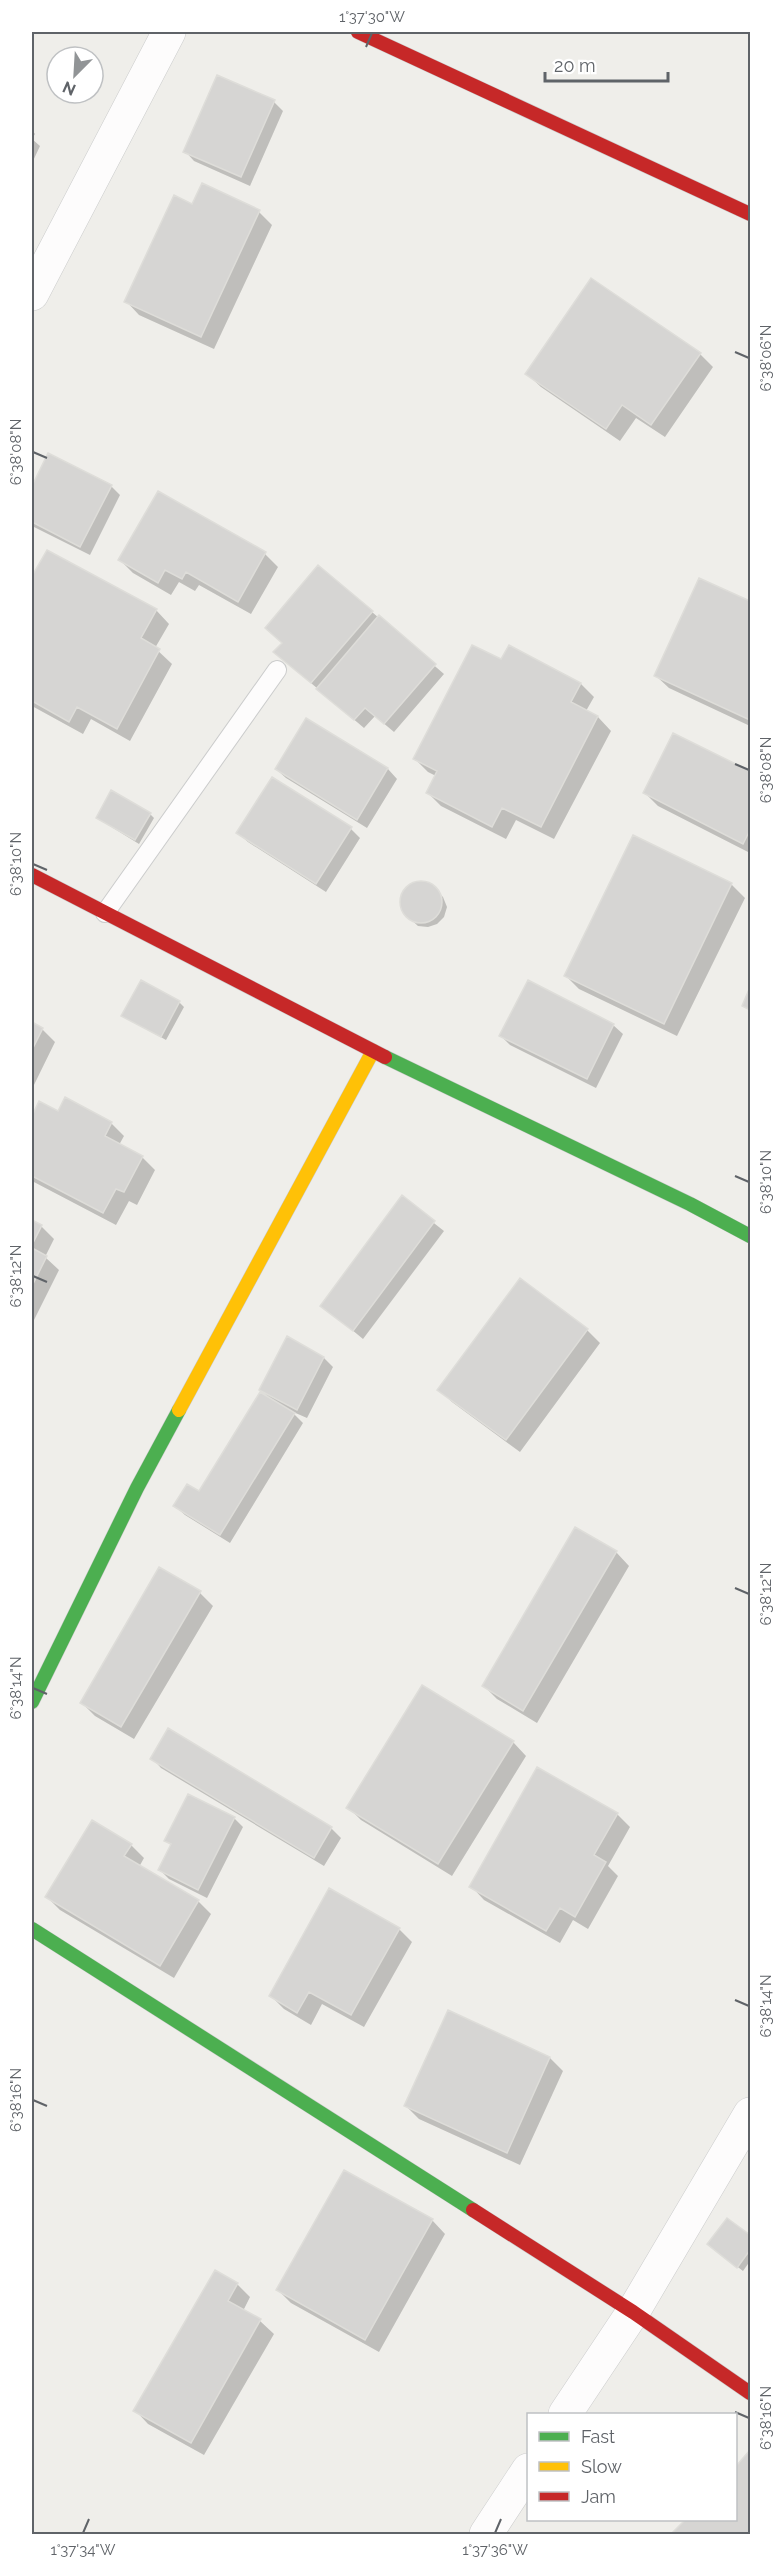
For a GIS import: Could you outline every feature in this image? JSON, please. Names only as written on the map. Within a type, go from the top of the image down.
[{"type":"street","points":[[32,294],[169,32]]},
{"type":"street","points":[[358,32],[750,214]]},
{"type":"street","points":[[32,875],[373,1051],[690,1204],[750,1236]]},
{"type":"street","points":[[35,1686],[137,1488],[373,1051]]},
{"type":"street","points":[[32,1929],[633,2312],[750,2393]]},
{"type":"street","points":[[566,2413],[633,2312],[750,2114]]},
{"type":"street","points":[[486,2535],[527,2472]]},
{"type":"lane","points":[[105,913],[277,670]]},
{"type":"building","points":[[217,75],[275,100],[241,177],[183,152]]},
{"type":"building","points":[[202,183],[260,210],[201,337],[124,302],[174,195],[192,204]]},
{"type":"building","points":[[591,278],[701,353],[651,425],[622,405],[606,429],[525,374]]},
{"type":"building","points":[[48,453],[112,485],[80,547],[32,522],[32,486]]},
{"type":"building","points":[[158,491],[266,552],[238,602],[186,572],[182,579],[165,570],[158,583],[118,560]]},
{"type":"building","points":[[47,550],[157,609],[141,638],[160,649],[117,729],[77,707],[69,722],[32,701],[32,576]]},
{"type":"building","points":[[318,565],[373,611],[311,683],[273,652],[282,643],[265,628]]},
{"type":"building","points":[[699,578],[750,601],[750,720],[654,676]]},
{"type":"building","points":[[379,615],[436,664],[384,724],[365,708],[354,720],[316,689]]},
{"type":"building","points":[[472,645],[501,659],[509,645],[581,683],[571,702],[598,716],[541,827],[502,808],[492,827],[426,793],[437,771],[413,759]]},
{"type":"building","points":[[306,718],[388,768],[357,820],[275,769]]},
{"type":"building","points":[[673,733],[750,771],[750,830],[743,844],[643,793]]},
{"type":"building","points":[[272,777],[352,827],[316,884],[236,833]]},
{"type":"building","points":[[111,790],[151,813],[135,840],[96,818]]},
{"type":"building","points":[[633,835],[732,883],[664,1024],[564,976]]},
{"type":"building","points":[[421,881],[436,887],[442,902],[436,917],[421,923],[406,917],[400,902],[406,887]]},
{"type":"building","points":[[141,980],[180,1001],[161,1037],[121,1016]]},
{"type":"building","points":[[528,980],[614,1024],[587,1079],[499,1036]]},
{"type":"building","points":[[750,987],[750,1010],[742,1006]]},
{"type":"building","points":[[32,1022],[43,1028],[32,1050]]},
{"type":"building","points":[[65,1097],[112,1122],[105,1136],[143,1156],[124,1192],[116,1189],[103,1213],[32,1176],[32,1116],[39,1101],[58,1111]]},
{"type":"building","points":[[402,1195],[435,1221],[353,1331],[320,1306]]},
{"type":"building","points":[[32,1220],[42,1225],[32,1245]]},
{"type":"building","points":[[32,1248],[47,1256],[32,1286]]},
{"type":"building","points":[[520,1278],[588,1329],[506,1440],[437,1390]]},
{"type":"building","points":[[287,1336],[324,1357],[297,1410],[259,1390]]},
{"type":"building","points":[[260,1392],[295,1413],[220,1535],[173,1506],[187,1484],[199,1491]]},
{"type":"building","points":[[575,1527],[617,1551],[523,1711],[482,1686]]},
{"type":"building","points":[[159,1567],[201,1591],[121,1727],[80,1703]]},
{"type":"building","points":[[422,1685],[514,1741],[438,1864],[346,1808]]},
{"type":"building","points":[[168,1728],[332,1827],[314,1858],[150,1759]]},
{"type":"building","points":[[537,1767],[618,1813],[594,1855],[606,1862],[575,1917],[560,1908],[546,1931],[469,1887]]},
{"type":"building","points":[[188,1794],[235,1817],[198,1890],[158,1870],[171,1844],[164,1841]]},
{"type":"building","points":[[92,1820],[132,1844],[124,1856],[199,1900],[160,1966],[45,1897]]},
{"type":"building","points":[[329,1888],[400,1928],[351,2015],[309,1992],[297,2013],[269,1996]]},
{"type":"building","points":[[448,2010],[550,2057],[507,2153],[404,2106]]},
{"type":"building","points":[[344,2170],[433,2219],[365,2340],[276,2290]]},
{"type":"building","points":[[727,2218],[750,2235],[750,2250],[737,2268],[707,2244]]},
{"type":"building","points":[[215,2270],[238,2283],[228,2301],[261,2319],[191,2443],[133,2411]]},
{"type":"building","points":[[750,2450],[750,2534],[671,2534],[684,2521],[737,2521],[737,2465]]},
{"type":"traffic: fast","points":[[385,1057],[690,1204],[750,1236]]},
{"type":"traffic: fast","points":[[32,1702],[137,1488],[179,1410]]},
{"type":"traffic: fast","points":[[32,1929],[473,2210]]},
{"type":"traffic: slow","points":[[179,1410],[373,1051]]},
{"type":"traffic: jam","points":[[358,32],[750,214]]},
{"type":"traffic: jam","points":[[32,875],[385,1057]]},
{"type":"traffic: jam","points":[[473,2210],[633,2312],[750,2393]]}]
